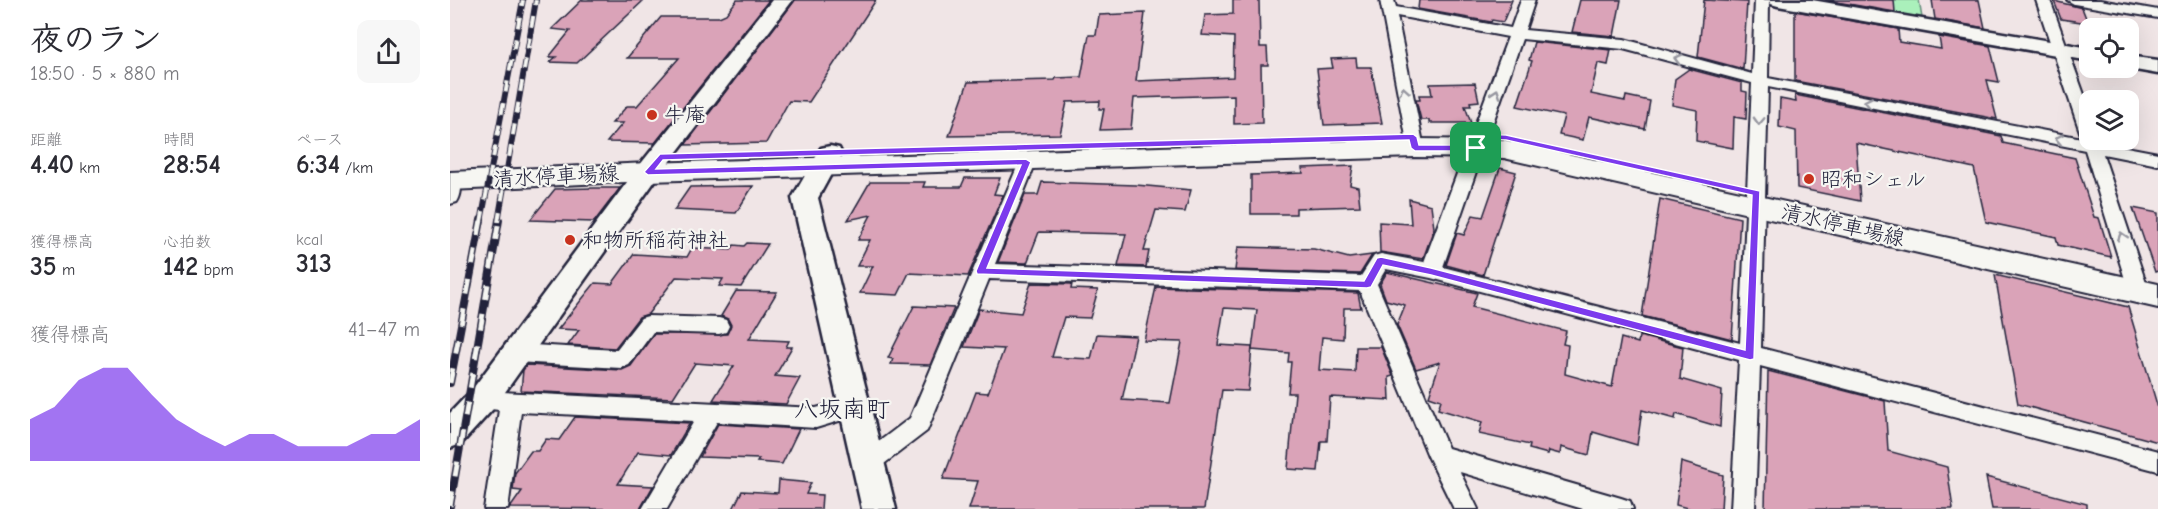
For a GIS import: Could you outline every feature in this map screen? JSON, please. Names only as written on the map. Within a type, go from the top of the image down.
[{"type":"main road","name":"清水停車場線","points":[[451,182],[654,164],[1479,142],[1504,149],[1756,199],[2148,287]]},
{"type":"main road","name":"清水停車場線","points":[[825,161],[1026,162],[1414,143]]},
{"type":"street","points":[[450,434],[482,400],[654,164],[783,0]]},
{"type":"street","points":[[1431,271],[1528,0]]},
{"type":"street","points":[[1743,509],[1761,81],[1762,0]]},
{"type":"street","points":[[1778,0],[2079,53]]},
{"type":"street","points":[[2043,0],[2079,105]]},
{"type":"street","points":[[2074,0],[2158,14]]},
{"type":"street","points":[[1414,143],[1388,5],[1517,34],[1624,44],[1761,81],[2079,139]]},
{"type":"street","points":[[2139,64],[2158,67]]},
{"type":"street","points":[[2095,150],[2148,287]]},
{"type":"street","points":[[2124,150],[2158,159]]},
{"type":"street","points":[[825,161],[806,198],[879,509]]},
{"type":"street","points":[[868,463],[919,424],[1026,162]]},
{"type":"street","points":[[1367,285],[1381,261],[1431,271],[2158,461]]},
{"type":"street","points":[[981,271],[1367,285]]},
{"type":"street","points":[[1367,285],[1440,456],[1466,509]]},
{"type":"street","points":[[516,353],[621,359],[648,324],[719,326]]},
{"type":"street","points":[[482,400],[816,418],[854,407]]},
{"type":"street","points":[[496,509],[511,402]]},
{"type":"street","points":[[654,509],[712,411]]},
{"type":"street","points":[[1440,456],[1621,509]]},
{"type":"green space","points":[[1890,0],[1919,0],[1922,18],[1892,13]]},
{"type":"building","points":[[582,0],[644,0],[577,63],[550,62],[556,57],[549,57],[570,31],[552,29]]},
{"type":"building","points":[[737,0],[769,0],[655,143],[607,142],[623,123],[612,123],[627,106],[637,106],[679,58],[627,58],[661,17],[719,17],[726,14]]},
{"type":"building","points":[[795,0],[876,0],[809,102],[789,101],[766,143],[685,145]]},
{"type":"building","points":[[1233,0],[1259,0],[1260,47],[1267,47],[1268,65],[1261,65],[1262,123],[1234,124],[1234,95],[1134,98],[1131,129],[1100,130],[1104,109],[1099,109],[1100,101],[1067,102],[1060,134],[949,136],[968,82],[1055,80],[1056,78],[1081,77],[1089,35],[1096,35],[1099,15],[1145,13],[1136,81],[1233,77],[1234,37],[1202,35],[1205,15],[1233,14]]},
{"type":"building","points":[[1419,0],[1512,0],[1503,22],[1492,20],[1491,22],[1418,9]]},
{"type":"building","points":[[1580,0],[1621,0],[1614,36],[1572,32]]},
{"type":"building","points":[[1704,0],[1747,2],[1743,69],[1698,57]]},
{"type":"building","points":[[1825,0],[1894,0],[1895,12]]},
{"type":"building","points":[[1932,0],[1979,0],[1985,28],[1935,19]]},
{"type":"building","points":[[2054,1],[2082,8],[2086,18],[2079,18],[2079,22],[2061,19]]},
{"type":"building","points":[[1795,11],[1898,29],[1899,42],[1941,49],[1939,37],[1990,46],[1999,82],[1987,80],[1997,119],[1795,81]]},
{"type":"building","points":[[1534,42],[1611,50],[1608,65],[1598,63],[1591,94],[1625,101],[1626,96],[1650,101],[1645,129],[1589,117],[1583,140],[1559,135],[1564,116],[1517,106],[1532,61],[1529,60]]},
{"type":"building","points":[[1356,58],[1357,67],[1371,67],[1382,123],[1324,125],[1317,69],[1333,68],[1331,59]]},
{"type":"building","points":[[1689,69],[1742,83],[1742,91],[1747,92],[1746,119],[1734,117],[1733,148],[1696,141],[1697,110],[1672,105],[1675,79]]},
{"type":"building","points":[[1475,83],[1479,101],[1470,102],[1471,106],[1465,106],[1471,123],[1429,123],[1429,120],[1421,120],[1416,100],[1420,100],[1419,95],[1432,95],[1430,84]]},
{"type":"building","points":[[1795,95],[2001,136],[2003,143],[2075,158],[2094,217],[2099,218],[2111,257],[2058,245],[2056,237],[1986,222],[1974,168],[1956,164],[1856,143],[1860,201],[1797,188],[1796,131],[1779,127],[1780,99],[1796,102]]},
{"type":"building","points":[[1353,166],[1350,185],[1358,187],[1360,206],[1296,208],[1296,214],[1251,214],[1251,175],[1303,173],[1302,168]]},
{"type":"building","points":[[1500,168],[1516,172],[1483,275],[1446,265],[1457,233],[1464,235],[1473,215],[1483,217]]},
{"type":"building","points":[[965,178],[1000,178],[994,194],[1003,195],[968,276],[909,273],[898,295],[860,293],[873,266],[857,266],[870,240],[858,240],[871,215],[848,220],[870,182],[925,182],[923,187],[961,187]]},
{"type":"building","points":[[1042,182],[1136,185],[1191,190],[1185,212],[1156,210],[1144,251],[1149,251],[1146,267],[1118,266],[1126,234],[1039,232],[1027,263],[998,262],[1025,195],[1038,195]]},
{"type":"building","points":[[753,186],[736,213],[674,210],[690,187]]},
{"type":"building","points":[[620,188],[594,222],[530,220],[555,189]]},
{"type":"building","points":[[1409,199],[1431,205],[1434,228],[1423,259],[1380,252],[1379,222],[1411,224]]},
{"type":"building","points":[[1660,199],[1740,218],[1732,339],[1642,316]]},
{"type":"building","points":[[2133,208],[2158,213],[2158,271],[2155,272]]},
{"type":"building","points":[[747,243],[768,244],[741,287],[719,286],[723,279],[676,277],[648,314],[639,317],[615,348],[568,345],[579,330],[558,329],[595,283],[612,284],[634,254],[687,257],[692,248],[731,250],[734,245],[744,246]]},
{"type":"building","points":[[1238,247],[1314,249],[1349,258],[1372,255],[1360,274],[1235,270]]},
{"type":"building","points":[[1387,272],[1477,293],[1472,307],[1566,331],[1563,344],[1568,345],[1565,374],[1612,387],[1621,338],[1638,343],[1639,336],[1683,347],[1680,379],[1722,391],[1720,427],[1676,414],[1675,419],[1642,410],[1637,445],[1593,432],[1589,455],[1561,447],[1560,454],[1549,451],[1548,454],[1529,449],[1530,445],[1479,434],[1482,422],[1438,409],[1441,400],[1429,396],[1440,362],[1416,369],[1397,325],[1405,305],[1386,300],[1380,284]]},
{"type":"building","points":[[1995,275],[2128,307],[2158,408],[2158,442],[2018,404]]},
{"type":"building","points":[[1031,283],[1072,284],[1071,289],[1098,290],[1090,318],[1064,317],[1052,357],[1091,359],[1097,334],[1136,336],[1122,400],[1170,403],[1182,342],[1144,341],[1156,287],[1358,293],[1361,308],[1344,308],[1343,339],[1322,337],[1319,370],[1355,372],[1356,347],[1381,347],[1393,376],[1389,377],[1390,400],[1330,397],[1327,441],[1321,441],[1318,471],[1288,469],[1295,393],[1288,393],[1291,362],[1288,362],[1289,353],[1252,350],[1257,310],[1224,308],[1218,345],[1252,347],[1248,391],[1222,390],[1204,509],[969,509],[978,481],[943,479],[976,392],[988,393],[1004,349],[964,347],[979,309],[1021,313]]},
{"type":"building","points":[[736,291],[777,292],[749,339],[789,341],[786,347],[792,347],[775,376],[800,378],[786,404],[713,400],[734,366],[695,363],[673,398],[521,391],[523,370],[527,365],[622,370],[631,366],[654,334],[727,334],[731,325],[728,319],[721,316]]},
{"type":"building","points":[[914,306],[954,308],[930,365],[891,364],[893,359],[888,358]]},
{"type":"building","points":[[1768,371],[1885,401],[1888,451],[1947,467],[1953,509],[1765,509]]},
{"type":"building","points":[[575,417],[690,423],[671,455],[638,452],[618,484],[653,486],[640,509],[510,508],[522,491],[513,490],[515,473],[531,451],[538,451],[546,439],[559,440]]},
{"type":"building","points":[[718,424],[799,429],[782,464],[757,462],[759,459],[700,457]]},
{"type":"building","points":[[1681,462],[1723,475],[1721,509],[1691,509],[1676,505]]},
{"type":"building","points":[[1986,477],[2087,504],[2087,509],[1992,509]]},
{"type":"building","points":[[779,480],[811,483],[806,494],[822,495],[821,509],[733,509],[742,491],[778,493]]},
{"type":"railway","points":[[481,222],[523,0]]},
{"type":"railway","points":[[498,222],[536,0]]},
{"type":"railway","points":[[450,383],[481,220]]},
{"type":"railway","points":[[450,506],[499,220]]},
{"type":"place","name":"牛庵","points":[[652,115]]},
{"type":"place","name":"昭和シェル","points":[[1809,179]]},
{"type":"place","name":"和物所稲荷神社","points":[[570,240]]},
{"type":"district","name":"八坂南町","points":[[842,409]]},
{"type":"route","points":[[1482,136],[1506,137],[1757,193],[1750,356],[1431,271],[1381,261],[1367,285],[981,271],[1026,162],[648,172],[660,157],[1413,137],[1415,148],[1476,148],[1482,136]]}]
